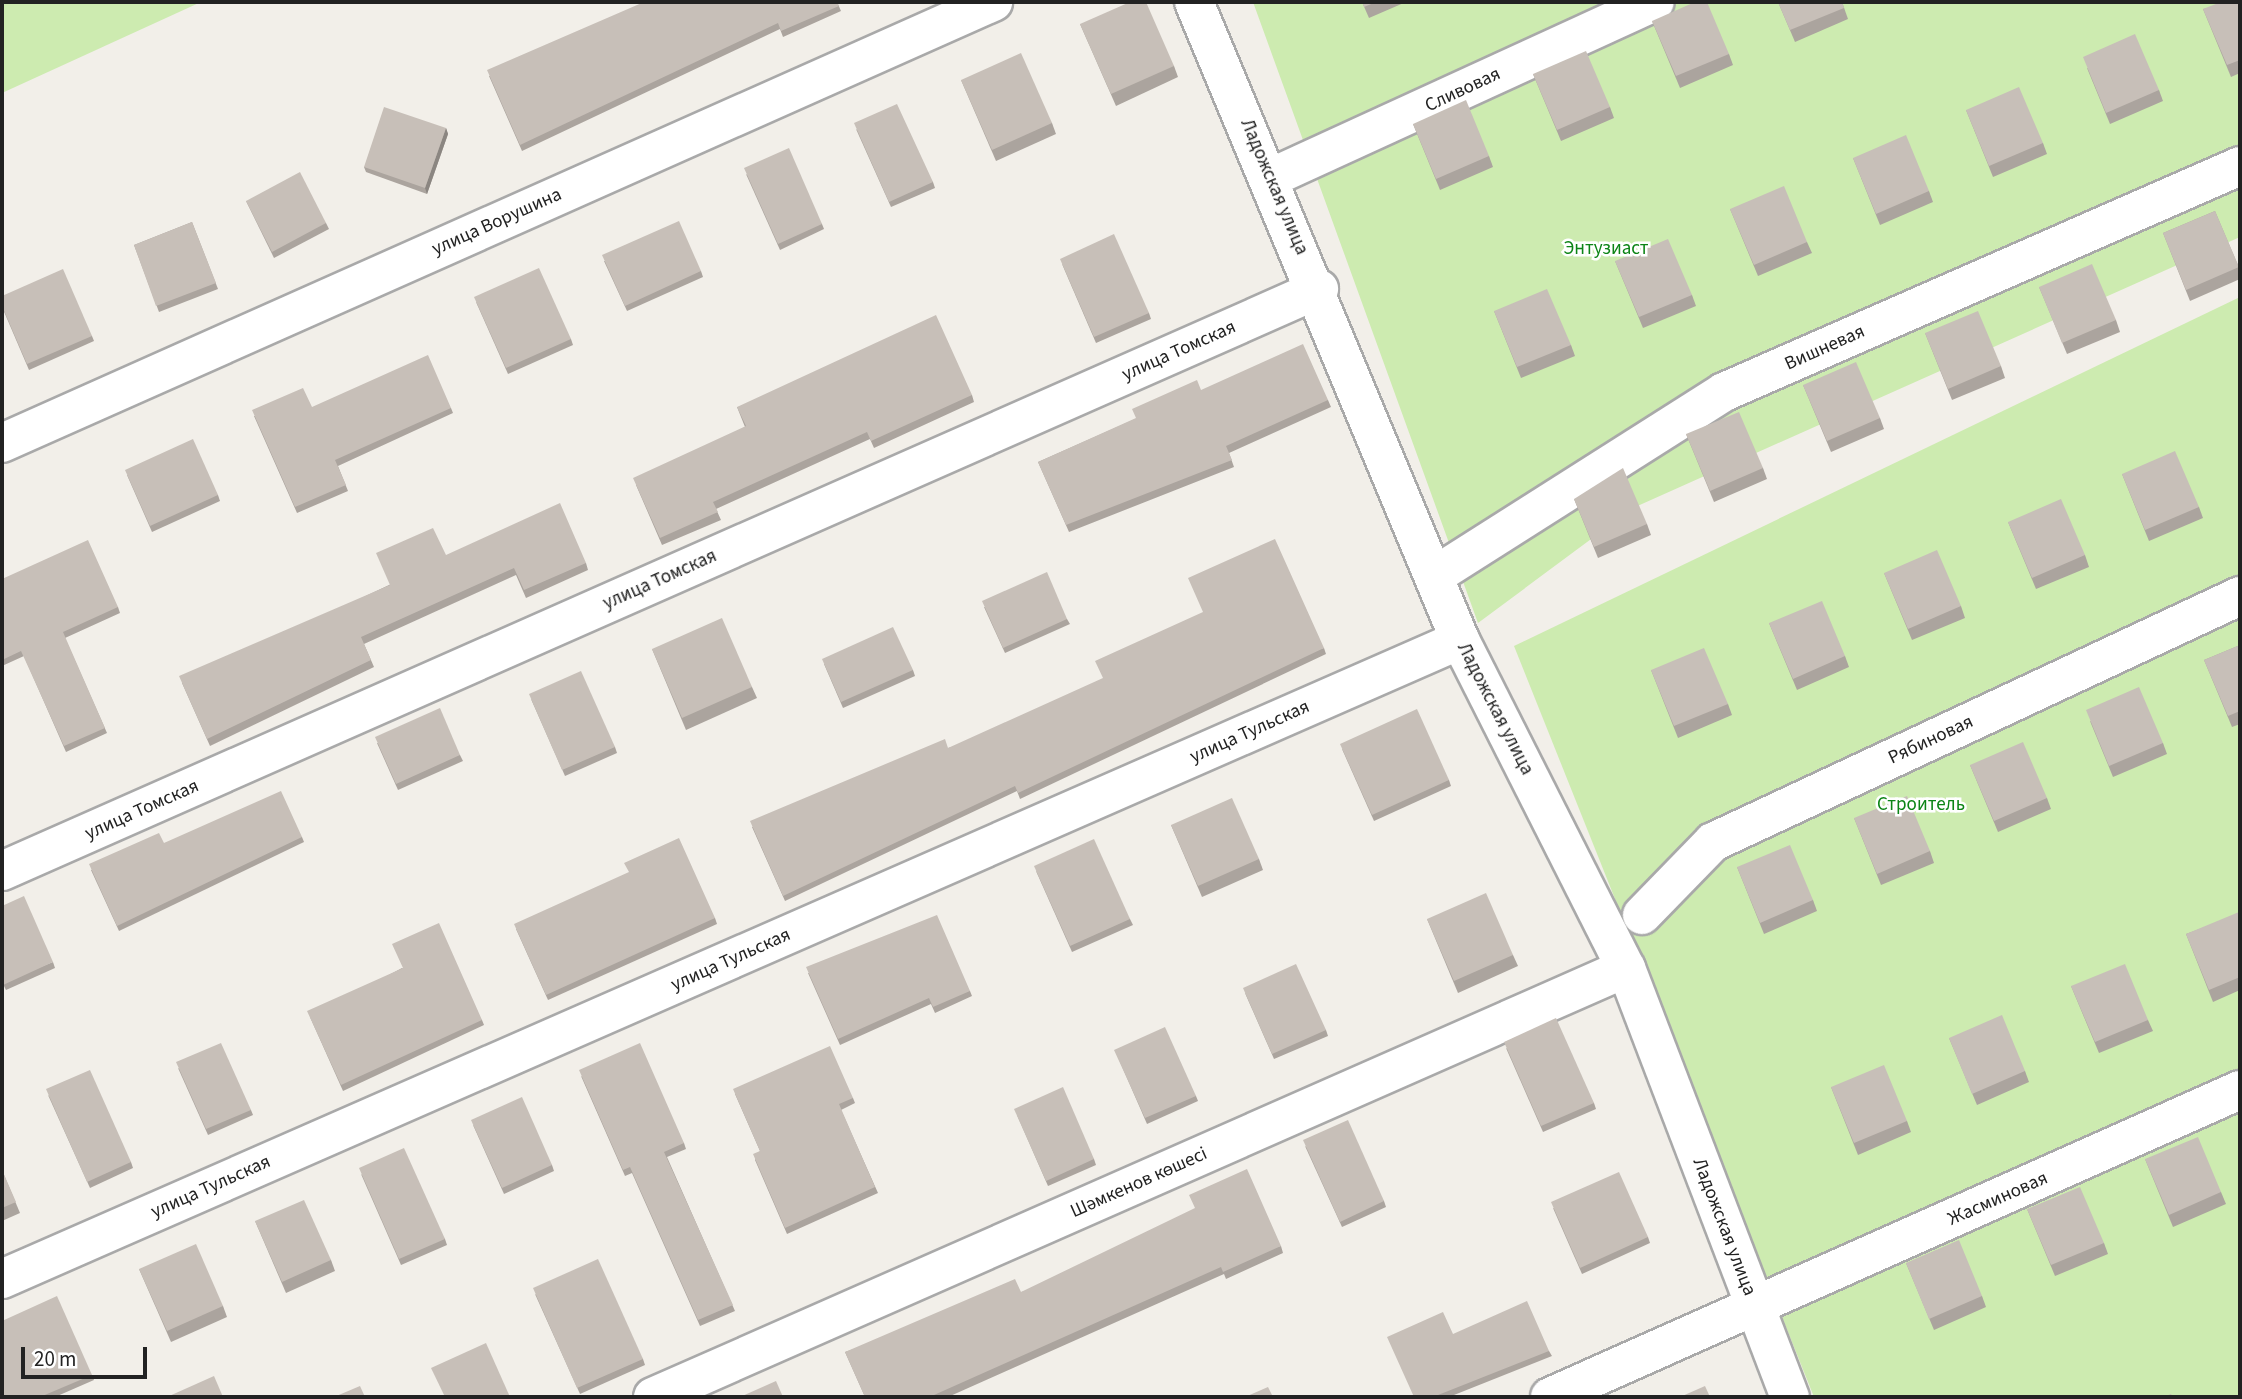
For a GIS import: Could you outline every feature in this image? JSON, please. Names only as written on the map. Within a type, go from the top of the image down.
[{"type":"street","name":"улица Ворушина","points":[[2,443],[993,2]]},
{"type":"street","name":"Сливовая","points":[[1270,178],[1655,2]]},
{"type":"street","name":"Ладожская улица","points":[[1200,8],[1319,289],[1460,640],[1626,968],[1790,1397]]},
{"type":"street","name":"Вишневая","points":[[1434,576],[1724,393],[2240,166]]},
{"type":"street","name":"улица Томская","points":[[2,871],[1319,289]]},
{"type":"street","name":"Рябиновая","points":[[1642,915],[1713,842],[2240,596]]},
{"type":"street","name":"улица Тульская","points":[[2,1279],[1460,640]]},
{"type":"street","name":"Шәмкенов көшесі","points":[[653,1397],[1626,968]]},
{"type":"street","name":"Жасминовая","points":[[1550,1397],[2240,1090]]},
{"type":"green space","points":[[2,2],[201,2],[2,93]]},
{"type":"green space","name":"Энтузиаст","points":[[1253,2],[2240,2],[2240,237],[1633,508],[1478,623]]},
{"type":"green space","name":"Строитель","points":[[2240,297],[2240,1397],[1814,1397],[1514,646]]},
{"type":"building","points":[[644,2],[837,2],[839,6],[781,31],[778,23],[520,145],[487,70]]},
{"type":"building","points":[[1130,2],[1146,2],[1174,66],[1111,94],[1080,24]]},
{"type":"building","points":[[1362,2],[1376,2],[1364,7]]},
{"type":"building","points":[[1695,2],[1707,2],[1729,54],[1676,76],[1652,21]]},
{"type":"building","points":[[1778,2],[1842,2],[1844,8],[1790,30]]},
{"type":"building","points":[[2221,2],[2240,2],[2240,60],[2227,65],[2203,9]]},
{"type":"building","points":[[2135,34],[2159,90],[2106,113],[2083,57]]},
{"type":"building","points":[[1586,51],[1610,107],[1557,130],[1533,74]]},
{"type":"building","points":[[1021,53],[1052,123],[992,150],[961,80]]},
{"type":"building","points":[[2019,87],[2043,143],[1989,166],[1966,110]]},
{"type":"building","points":[[1466,100],[1489,156],[1436,179],[1413,124]]},
{"type":"building","points":[[897,104],[933,182],[889,202],[854,123]]},
{"type":"building","points":[[384,107],[446,128],[425,188],[364,167]]},
{"type":"building","points":[[1906,135],[1929,191],[1876,214],[1853,158]]},
{"type":"building","points":[[789,148],[822,224],[778,244],[744,168]]},
{"type":"building","points":[[300,172],[326,223],[272,252],[246,201]]},
{"type":"building","points":[[1784,186],[1807,242],[1754,265],[1730,209]]},
{"type":"building","points":[[2215,211],[2239,267],[2186,290],[2163,233]]},
{"type":"building","points":[[679,221],[701,271],[625,306],[602,255]]},
{"type":"building","points":[[192,222],[216,283],[156,306],[134,245]]},
{"type":"building","points":[[1114,234],[1149,313],[1094,337],[1060,259]]},
{"type":"building","points":[[1668,239],[1692,295],[1639,317],[1615,261]]},
{"type":"building","points":[[2092,264],[2116,320],[2062,343],[2039,287]]},
{"type":"building","points":[[539,268],[571,339],[506,368],[474,297]]},
{"type":"building","points":[[63,269],[92,336],[27,364],[2,306],[2,296]]},
{"type":"building","points":[[1547,289],[1571,345],[1517,367],[1494,311]]},
{"type":"building","points":[[1978,311],[2001,366],[1948,389],[1925,333]]},
{"type":"building","points":[[936,315],[972,395],[871,441],[867,432],[713,502],[718,512],[660,538],[633,478],[746,426],[737,407]]},
{"type":"building","points":[[1303,344],[1328,400],[1226,446],[1232,460],[1066,525],[1038,462],[1136,418],[1132,409],[1197,380],[1201,390]]},
{"type":"building","points":[[428,355],[451,408],[335,460],[346,485],[295,507],[252,410],[303,388],[312,407]]},
{"type":"building","points":[[1856,362],[1880,418],[1827,441],[1803,385]]},
{"type":"building","points":[[1739,412],[1763,468],[1710,491],[1686,434]]},
{"type":"building","points":[[193,439],[218,495],[150,526],[125,470]]},
{"type":"building","points":[[2175,451],[2199,507],[2145,530],[2122,474]]},
{"type":"building","points":[[1623,468],[1647,524],[1594,547],[1574,499]]},
{"type":"building","points":[[2061,499],[2085,555],[2032,578],[2008,522]]},
{"type":"building","points":[[560,503],[586,563],[524,590],[514,568],[361,637],[371,660],[207,739],[179,676],[390,585],[376,553],[433,528],[446,555]]},
{"type":"building","points":[[1275,539],[1324,648],[1018,793],[1015,786],[783,896],[750,821],[945,739],[948,748],[1103,678],[1095,661],[1203,612],[1188,578]]},
{"type":"building","points":[[88,540],[118,607],[63,632],[105,728],[64,746],[21,651],[2,660],[2,579]]},
{"type":"building","points":[[1937,550],[1961,606],[1908,629],[1884,573]]},
{"type":"building","points":[[1047,572],[1067,619],[1003,648],[982,601]]},
{"type":"building","points":[[1822,601],[1845,656],[1793,679],[1769,623]]},
{"type":"building","points":[[722,618],[752,687],[682,718],[652,649]]},
{"type":"building","points":[[893,627],[913,670],[841,702],[822,659]]},
{"type":"building","points":[[2240,645],[2240,711],[2228,716],[2204,660]]},
{"type":"building","points":[[1704,648],[1728,704],[1674,726],[1651,670]]},
{"type":"building","points":[[581,671],[615,747],[562,770],[529,694]]},
{"type":"building","points":[[2139,687],[2163,743],[2109,766],[2086,710]]},
{"type":"building","points":[[440,708],[460,755],[396,784],[375,737]]},
{"type":"building","points":[[1417,709],[1449,780],[1372,815],[1340,744]]},
{"type":"building","points":[[2023,742],[2047,798],[1994,821],[1970,765]]},
{"type":"building","points":[[281,791],[302,837],[117,926],[89,864],[159,833],[164,843]]},
{"type":"building","points":[[1907,796],[1930,851],[1877,874],[1854,818]]},
{"type":"building","points":[[1232,798],[1259,859],[1198,886],[1171,825]]},
{"type":"building","points":[[679,838],[715,918],[546,995],[514,924],[629,872],[624,863]]},
{"type":"building","points":[[1094,839],[1130,919],[1070,946],[1034,866]]},
{"type":"building","points":[[1790,845],[1813,900],[1760,923],[1737,867]]},
{"type":"building","points":[[1486,893],[1513,955],[1454,981],[1427,919]]},
{"type":"building","points":[[24,896],[53,962],[3,985],[2,906]]},
{"type":"building","points":[[2239,912],[2240,977],[2209,990],[2186,934]]},
{"type":"building","points":[[937,915],[970,991],[933,1007],[929,998],[838,1039],[806,967]]},
{"type":"building","points":[[439,923],[482,1020],[341,1085],[307,1011],[403,968],[392,944]]},
{"type":"building","points":[[1296,964],[1326,1030],[1272,1054],[1243,988]]},
{"type":"building","points":[[2125,964],[2148,1020],[2095,1042],[2071,986]]},
{"type":"building","points":[[2002,1015],[2025,1071],[1972,1094],[1949,1038]]},
{"type":"building","points":[[1556,1018],[1594,1103],[1541,1126],[1504,1042]]},
{"type":"building","points":[[1165,1027],[1196,1096],[1145,1118],[1114,1050]]},
{"type":"building","points":[[221,1043],[251,1110],[206,1129],[176,1062]]},
{"type":"building","points":[[640,1043],[684,1143],[664,1152],[733,1305],[698,1320],[630,1167],[623,1170],[579,1070]]},
{"type":"building","points":[[830,1046],[853,1098],[839,1104],[875,1187],[785,1228],[753,1154],[760,1151],[733,1089]]},
{"type":"building","points":[[1884,1065],[1907,1121],[1854,1143],[1831,1087]]},
{"type":"building","points":[[90,1070],[131,1162],[87,1182],[46,1089]]},
{"type":"building","points":[[1063,1087],[1094,1159],[1046,1181],[1014,1109]]},
{"type":"building","points":[[522,1097],[552,1165],[502,1188],[471,1120]]},
{"type":"building","points":[[1348,1120],[1384,1201],[1340,1222],[1303,1140]]},
{"type":"building","points":[[2198,1137],[2221,1192],[2169,1215],[2145,1159]]},
{"type":"building","points":[[404,1148],[445,1239],[399,1259],[359,1168]]},
{"type":"building","points":[[1247,1169],[1281,1246],[1223,1272],[1221,1267],[934,1395],[935,1397],[865,1397],[845,1352],[1015,1279],[1021,1292],[1195,1208],[1189,1195]]},
{"type":"building","points":[[2,1170],[16,1202],[2,1208]]},
{"type":"building","points":[[1619,1172],[1648,1237],[1580,1268],[1551,1202]]},
{"type":"building","points":[[2080,1187],[2104,1243],[2051,1265],[2027,1209]]},
{"type":"building","points":[[304,1200],[331,1260],[282,1282],[255,1221]]},
{"type":"building","points":[[1959,1240],[1982,1296],[1929,1319],[1906,1263]]},
{"type":"building","points":[[196,1244],[223,1306],[167,1331],[139,1269]]},
{"type":"building","points":[[598,1259],[643,1359],[577,1388],[533,1288]]},
{"type":"building","points":[[57,1296],[92,1375],[40,1397],[2,1397],[2,1321]]},
{"type":"building","points":[[1527,1301],[1549,1351],[1433,1397],[1414,1397],[1387,1337],[1443,1312],[1453,1334]]},
{"type":"building","points":[[486,1343],[510,1397],[445,1397],[431,1368]]},
{"type":"building","points":[[214,1376],[223,1397],[167,1397]]},
{"type":"building","points":[[776,1381],[783,1397],[740,1397]]},
{"type":"building","points":[[360,1386],[365,1397],[334,1397]]},
{"type":"building","points":[[1705,1386],[1710,1397],[1680,1397]]},
{"type":"building","points":[[1268,1387],[1273,1397],[1245,1397]]}]
